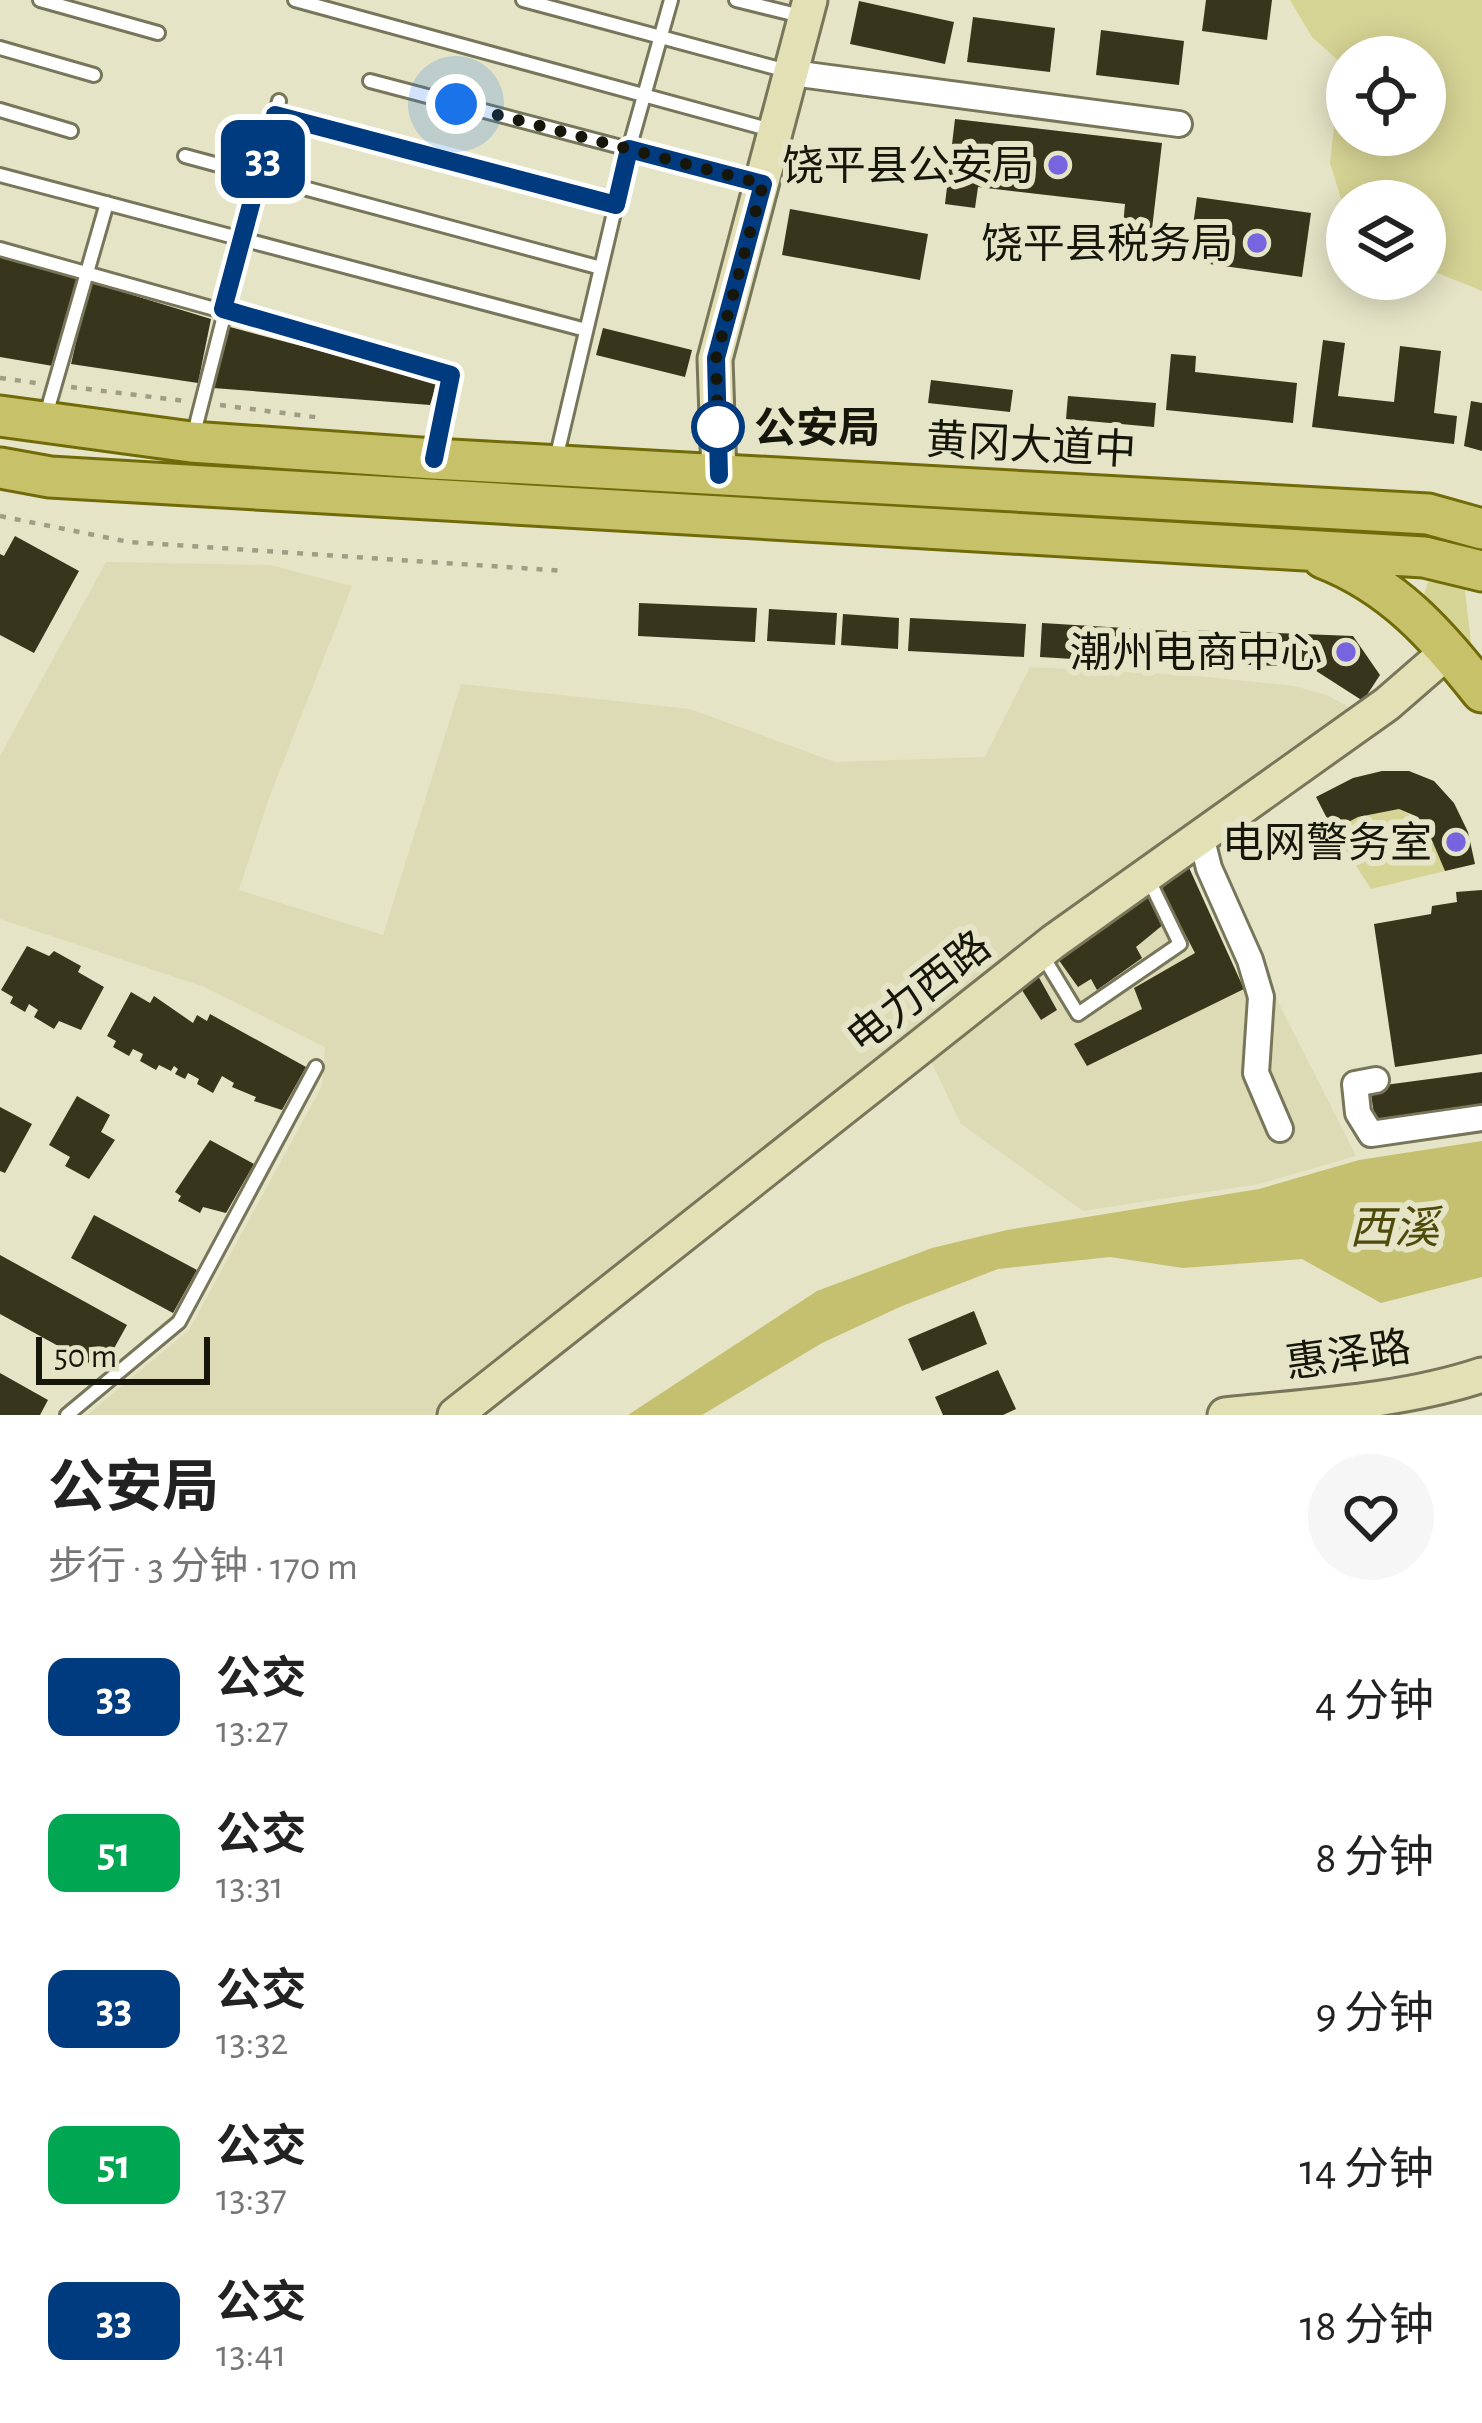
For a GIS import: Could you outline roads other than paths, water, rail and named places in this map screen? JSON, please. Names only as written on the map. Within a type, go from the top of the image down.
[{"type":"main road","name":"黄冈大道中","points":[[0,416],[191,442],[1428,514],[1482,529]]},
{"type":"main road","points":[[0,469],[98,480],[1424,557],[1482,571]]},
{"type":"main road","points":[[1428,514],[1482,509]]},
{"type":"main road","points":[[1301,550],[1371,581],[1404,603],[1432,629],[1482,692]]},
{"type":"street","points":[[719,475],[716,358],[807,9]]},
{"type":"street","points":[[792,73],[1179,124]]},
{"type":"street","name":"电力西路","points":[[455,1415],[1040,952],[1387,704],[1448,651]]},
{"type":"street","points":[[1202,836],[1209,868],[1250,960],[1261,997],[1256,1072],[1280,1129]]},
{"type":"street","points":[[1376,1080],[1355,1084],[1358,1113],[1371,1134],[1482,1118]]},
{"type":"street","name":"惠泽路","points":[[1225,1415],[1367,1399],[1482,1375]]},
{"type":"lane","points":[[40,0],[158,34]]},
{"type":"lane","points":[[296,0],[777,131]]},
{"type":"lane","points":[[523,0],[792,73]]},
{"type":"lane","points":[[555,466],[629,149],[671,0]]},
{"type":"lane","points":[[736,0],[807,9]]},
{"type":"lane","points":[[0,48],[94,75]]},
{"type":"lane","points":[[370,81],[763,184]]},
{"type":"lane","points":[[191,442],[277,108],[616,205]]},
{"type":"lane","points":[[0,110],[71,131]]},
{"type":"lane","points":[[185,156],[601,268]]},
{"type":"lane","points":[[0,175],[586,330]]},
{"type":"lane","points":[[43,424],[107,203]]},
{"type":"lane","points":[[0,249],[451,375],[434,459]]},
{"type":"lane","points":[[1040,952],[1078,1014],[1180,944],[1147,875]]},
{"type":"lane","points":[[67,1415],[179,1322],[316,1067]]},
{"type":"water","name":"西溪","points":[[1482,1141],[1482,1277],[1381,1303],[1302,1259],[1183,1268],[1110,1257],[998,1269],[822,1343],[702,1415],[628,1415],[817,1291],[932,1248],[1007,1230],[1259,1189],[1359,1160]]},
{"type":"place","name":"饶平县公安局","points":[[1058,165]]},
{"type":"place","name":"饶平县税务局","points":[[1257,243]]},
{"type":"place","name":"公安局","points":[[718,427]]},
{"type":"place","name":"潮州电商中心","points":[[1346,652]]},
{"type":"place","name":"电网警务室","points":[[1456,842]]}]
